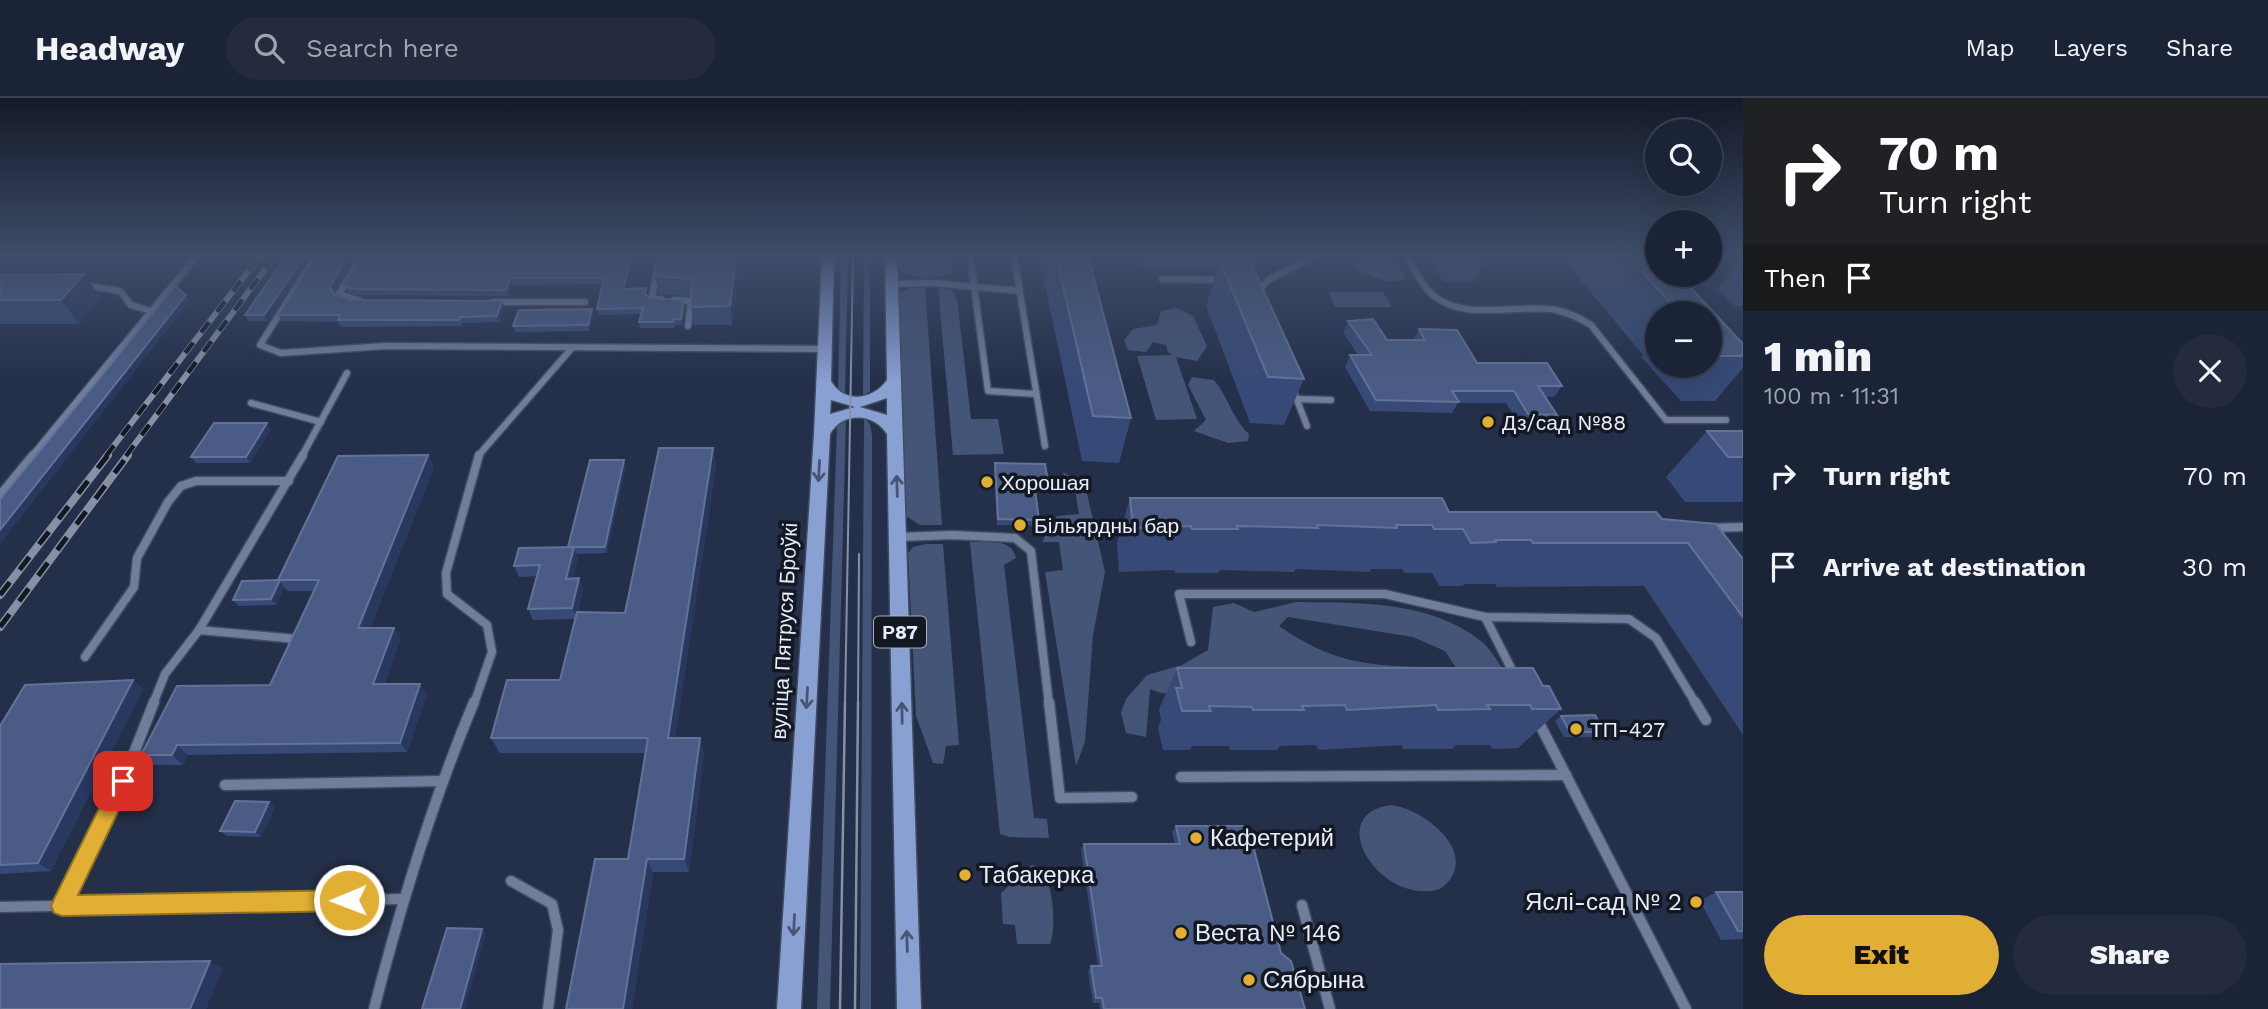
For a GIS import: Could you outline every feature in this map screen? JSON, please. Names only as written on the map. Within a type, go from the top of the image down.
[{"type":"main road","name":"вуліца Пятруся Броўкі","points":[[789,1009],[827,299]]},
{"type":"main road","name":"Р87","points":[[892,299],[909,1009]]},
{"type":"main road","points":[[824,381],[837,397],[855,402],[880,397],[892,383]]},
{"type":"main road","points":[[821,435],[833,419],[855,412],[881,417],[895,434]]},
{"type":"lane","points":[[126,299],[131,305],[151,311]]},
{"type":"lane","points":[[0,495],[161,299]]},
{"type":"lane","points":[[289,299],[260,345],[281,353],[386,346],[826,349]]},
{"type":"lane","points":[[349,299],[368,301]]},
{"type":"lane","points":[[652,299],[691,301],[688,326]]},
{"type":"lane","points":[[976,299],[988,391],[1036,394]]},
{"type":"lane","points":[[1021,299],[1045,446]]},
{"type":"lane","points":[[1258,299],[1260,303]]},
{"type":"lane","points":[[1438,299],[1483,308],[1559,310],[1577,314],[1591,325],[1666,420],[1726,420]]},
{"type":"lane","points":[[489,302],[584,302]]},
{"type":"lane","points":[[374,1009],[402,899],[441,780],[480,690],[492,652],[487,625],[447,594],[446,573],[480,451],[571,349]]},
{"type":"lane","points":[[62,906],[123,781],[164,674],[199,630],[289,481],[347,373]]},
{"type":"lane","points":[[1287,374],[1307,426]]},
{"type":"lane","points":[[1297,399],[1331,400]]},
{"type":"lane","points":[[251,403],[320,422]]},
{"type":"lane","points":[[85,657],[134,587],[137,558],[168,502],[181,486],[196,481],[289,481]]},
{"type":"lane","points":[[1699,528],[1743,527]]},
{"type":"lane","points":[[898,537],[952,535],[1015,538],[1031,551],[1060,799],[1132,797]]},
{"type":"lane","points":[[1191,642],[1179,594],[1385,594],[1485,617],[1629,619],[1656,638],[1706,720]]},
{"type":"lane","points":[[1485,617],[1520,686]]},
{"type":"lane","points":[[199,630],[296,639]]},
{"type":"lane","points":[[1534,712],[1686,1009]]},
{"type":"lane","points":[[1181,777],[1566,775]]},
{"type":"lane","points":[[225,785],[441,780]]},
{"type":"lane","points":[[511,881],[552,904],[558,930],[548,1009]]},
{"type":"lane","points":[[0,907],[402,899]]},
{"type":"lane","points":[[1302,905],[1330,1009]]},
{"type":"shaded area","points":[[840,299],[847,299],[845,396],[838,392]]},
{"type":"shaded area","points":[[864,299],[870,299],[870,391],[863,396]]},
{"type":"shaded area","points":[[898,299],[926,299],[942,525],[920,525],[906,516]]},
{"type":"shaded area","points":[[939,299],[957,299],[971,419],[998,419],[1004,454],[953,455]]},
{"type":"shaded area","points":[[1331,299],[1387,299],[1392,307],[1335,307]]},
{"type":"shaded area","points":[[1176,308],[1193,316],[1207,346],[1197,361],[1176,357],[1197,419],[1156,420],[1137,356],[1172,355],[1166,345],[1153,342],[1146,352],[1128,350],[1124,340],[1133,329],[1157,325],[1161,311]]},
{"type":"shaded area","points":[[1192,377],[1214,380],[1238,421],[1249,434],[1248,441],[1228,443],[1194,431],[1206,420],[1188,385]]},
{"type":"shaded area","points":[[846,418],[830,1009],[817,1009],[837,425]]},
{"type":"shaded area","points":[[864,418],[870,424],[872,435],[871,1009],[860,1009]]},
{"type":"shaded area","points":[[1063,472],[1085,485],[1105,572],[1093,635],[1085,742],[1076,766],[1045,572],[1063,570],[1059,542],[1042,542],[1057,516],[1079,514],[1074,485],[1066,485]]},
{"type":"shaded area","points":[[970,542],[1004,544],[1013,551],[1016,558],[1004,565],[1034,818],[1047,819],[1049,838],[1009,837],[1000,834]]},
{"type":"shaded area","points":[[943,544],[959,745],[946,746],[943,764],[933,763],[916,716],[908,553],[913,547]]},
{"type":"shaded area","points":[[1296,602],[1393,606],[1439,618],[1481,641],[1507,675],[1462,677],[1445,651],[1413,637],[1288,617],[1279,626],[1332,655],[1367,663],[1427,667],[1440,688],[1161,693],[1150,689],[1146,737],[1126,733],[1121,713],[1126,699],[1147,675],[1182,665],[1208,650],[1213,607],[1234,603],[1254,612]]},
{"type":"shaded area","points":[[1391,805],[1420,815],[1445,836],[1453,849],[1456,863],[1452,876],[1440,889],[1418,891],[1398,885],[1380,873],[1367,857],[1360,840],[1361,824],[1371,812]]},
{"type":"shaded area","points":[[1032,865],[1039,868],[1045,876],[1052,899],[1053,925],[1050,944],[1017,944],[1015,925],[1003,924],[1001,893]]},
{"type":"building","points":[[0,299],[62,299],[61,300]]},
{"type":"building","points":[[165,299],[183,299],[0,530],[0,499]]},
{"type":"building","points":[[256,299],[275,299],[264,315],[245,315]]},
{"type":"building","points":[[289,299],[502,301],[497,316],[460,317],[459,320],[338,320],[340,315],[278,315]]},
{"type":"building","points":[[599,299],[684,300],[681,319],[674,319],[673,322],[639,322],[643,308],[597,309]]},
{"type":"building","points":[[691,299],[731,299],[730,306],[691,307]]},
{"type":"building","points":[[1066,299],[1099,299],[1131,418],[1093,416]]},
{"type":"building","points":[[1236,299],[1267,299],[1304,379],[1268,377]]},
{"type":"building","points":[[1666,299],[1701,299],[1703,301],[1669,301]]},
{"type":"building","points":[[592,309],[588,325],[513,326],[519,310]]},
{"type":"building","points":[[1373,319],[1387,340],[1425,340],[1419,329],[1457,330],[1477,363],[1547,363],[1562,386],[1538,386],[1557,415],[1528,414],[1514,391],[1452,391],[1459,402],[1376,400],[1350,355],[1372,355],[1348,321]]},
{"type":"building","points":[[1722,321],[1743,344],[1743,356],[1722,356]]},
{"type":"building","points":[[214,423],[267,423],[246,457],[191,457]]},
{"type":"building","points":[[1707,431],[1743,431],[1743,457],[1728,457]]},
{"type":"building","points":[[659,448],[713,448],[668,738],[700,738],[684,859],[647,859],[623,1009],[566,1009],[595,859],[628,859],[648,738],[491,738],[507,680],[560,680],[577,612],[625,613]]},
{"type":"building","points":[[428,455],[358,628],[394,628],[373,684],[420,684],[400,743],[177,745],[172,755],[141,755],[177,686],[270,685],[319,580],[278,580],[338,456]]},
{"type":"building","points":[[590,460],[624,460],[605,547],[568,547]]},
{"type":"building","points":[[995,463],[1045,464],[1048,482],[1034,482],[1039,520],[998,519]]},
{"type":"building","points":[[1130,498],[1442,498],[1449,512],[1656,512],[1662,519],[1716,524],[1743,559],[1743,617],[1688,543],[1533,543],[1531,540],[1495,540],[1496,542],[1471,543],[1463,529],[1434,529],[1432,525],[1396,525],[1397,528],[1317,525],[1318,528],[1133,528]]},
{"type":"building","points":[[574,547],[566,579],[579,578],[572,608],[528,609],[540,565],[514,566],[519,548]]},
{"type":"building","points":[[280,580],[271,599],[233,600],[242,581]]},
{"type":"building","points":[[1177,668],[1533,668],[1543,686],[1549,686],[1561,709],[1532,709],[1530,705],[1487,705],[1490,709],[1438,710],[1436,705],[1347,710],[1345,705],[1302,706],[1304,710],[1253,710],[1252,707],[1209,706],[1211,711],[1182,711],[1176,688],[1182,688]]},
{"type":"building","points":[[133,680],[38,863],[0,865],[0,726],[25,685]]},
{"type":"building","points":[[1595,715],[1604,732],[1570,732],[1561,716]]},
{"type":"building","points":[[235,801],[269,802],[255,832],[220,831]]},
{"type":"building","name":"Веста № 146","points":[[1176,826],[1248,826],[1281,953],[1291,961],[1305,1009],[1104,1009],[1102,998],[1096,998],[1091,966],[1102,966],[1084,844],[1180,844]]},
{"type":"building","points":[[1716,892],[1743,892],[1743,931],[1738,931]]},
{"type":"building","points":[[447,928],[482,929],[460,1009],[422,1009]]},
{"type":"building","points":[[210,961],[190,1009],[0,1009],[0,964]]},
{"type":"tram line","points":[[845,704],[852,299]]},
{"type":"tram line","points":[[858,704],[859,554]]},
{"type":"tram line","points":[[840,1009],[845,702]]},
{"type":"tram line","points":[[855,1009],[858,702]]},
{"type":"railway","points":[[106,456],[227,299]]},
{"type":"railway","points":[[126,456],[243,299]]},
{"type":"railway","points":[[0,595],[108,455]]},
{"type":"railway","points":[[0,627],[128,455]]},
{"type":"place","name":"Дз/сад №88","points":[[1488,422]]},
{"type":"place","name":"Хорошая","points":[[987,482]]},
{"type":"place","name":"Більярдны бар","points":[[1020,525]]},
{"type":"place","name":"ТП-427","points":[[1576,729]]},
{"type":"place","name":"Кафетерий","points":[[1196,838]]},
{"type":"place","name":"Табакерка","points":[[965,875]]},
{"type":"place","name":"Яслі-сад № 2","points":[[1696,902]]},
{"type":"place","name":"Веста № 146","points":[[1181,933]]},
{"type":"place","name":"Сябрына","points":[[1249,980]]},
{"type":"route","points":[[123,781],[62,906],[349,900]]}]
